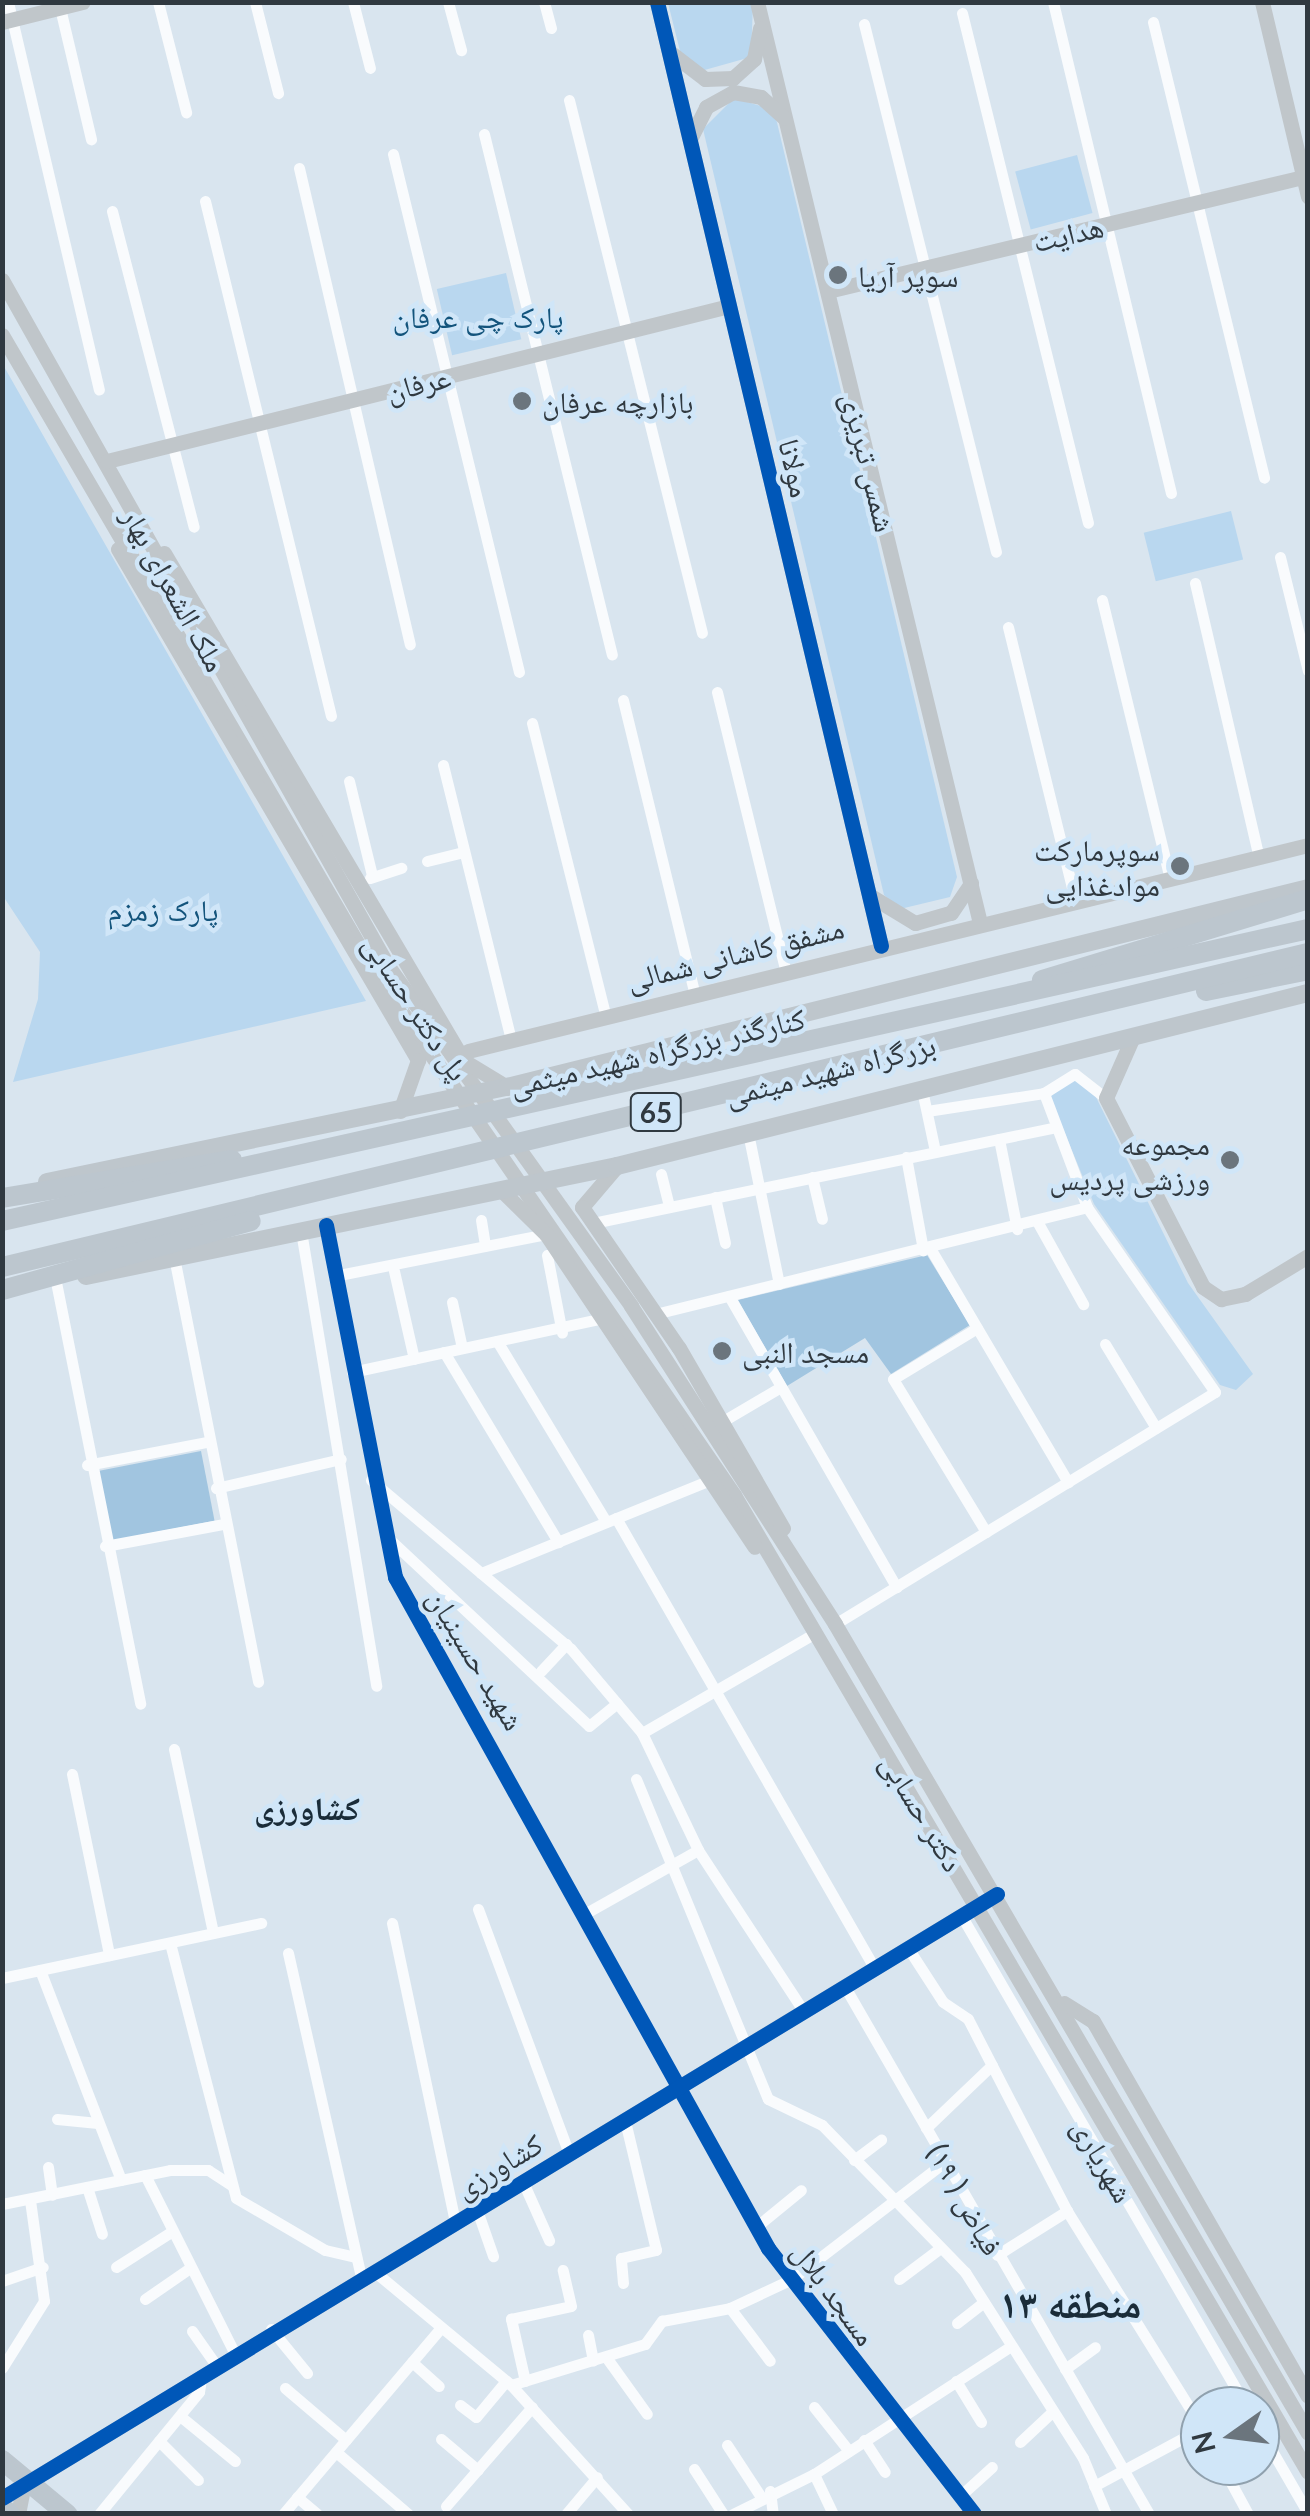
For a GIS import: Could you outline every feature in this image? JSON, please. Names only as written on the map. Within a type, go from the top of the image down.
[{"type":"highway","points":[[914,1022],[1193,928],[1308,899]]},
{"type":"highway","name":"بزرگراه شهید میثمی","points":[[2,1221],[358,1147],[1308,929]]},
{"type":"highway","name":"بزرگراه شهید میثمی","points":[[2,1267],[366,1183],[1308,953]]},
{"type":"highway","points":[[920,1047],[1308,970]]},
{"type":"highway","points":[[2,1195],[358,1147]]},
{"type":"highway","points":[[2,1291],[366,1183]]},
{"type":"highway","points":[[2,2460],[67,2514]]},
{"type":"highway","points":[[2,2508],[14,2514]]},
{"type":"main road","points":[[7,21],[83,2]]},
{"type":"main road","name":"مولانا","points":[[657,2],[881,946]]},
{"type":"main road","points":[[1262,2],[1308,197]]},
{"type":"main road","points":[[668,50],[705,80],[733,78],[754,59],[759,9]]},
{"type":"main road","name":"شمس تبریزی","points":[[759,9],[980,922]]},
{"type":"main road","points":[[690,139],[706,107],[733,92],[761,97],[786,121]]},
{"type":"main road","name":"هدایت","points":[[828,290],[1305,176]]},
{"type":"main road","points":[[2,280],[107,460],[348,898],[462,1049],[507,1087]]},
{"type":"main road","name":"عرفان","points":[[107,460],[730,306]]},
{"type":"main road","name":"ملک الشعرای بهار","points":[[2,335],[88,486],[348,898]]},
{"type":"main road","points":[[88,486],[132,580],[418,1060],[400,1111]]},
{"type":"main road","name":"مشفق کاشانی شمالی","points":[[418,1060],[434,1061],[462,1049],[605,1013],[1308,845]]},
{"type":"main road","points":[[869,896],[916,923],[951,913],[971,883]]},
{"type":"main road","name":"کنارگذر بزرگراه شهید میثمی","points":[[2,1195],[507,1087],[1308,888]]},
{"type":"main road","name":"پل دکتر حسابی","points":[[348,898],[429,1056],[617,1313]]},
{"type":"main road","points":[[2,1291],[617,1166],[1308,993]]},
{"type":"main road","points":[[1132,1039],[1106,1098],[1203,1288],[1221,1299],[1245,1294],[1308,1256]]},
{"type":"main road","points":[[582,1207],[617,1166]]},
{"type":"main road","points":[[500,1189],[617,1313],[708,1482],[815,1632]]},
{"type":"main road","points":[[543,1231],[556,1205],[582,1207]]},
{"type":"main road","points":[[582,1207],[723,1421],[834,1624]]},
{"type":"main road","name":"دکتر حسابی","points":[[617,1313],[834,1624],[1060,2001],[1308,2433]]},
{"type":"main road","name":"دکتر حسابی","points":[[617,1313],[979,1904],[1308,2472]]},
{"type":"main road","name":"کشاورزی","points":[[2,2498],[25,2478],[478,2210],[997,1894]]},
{"type":"main road","points":[[1060,2001],[1093,2021],[1308,2396]]},
{"type":"main road","points":[[14,2514],[25,2478]]},
{"type":"street","points":[[8,2],[7,21],[100,389]]},
{"type":"street","points":[[158,2],[186,112]]},
{"type":"street","points":[[255,2],[278,92]]},
{"type":"street","points":[[352,2],[370,68]]},
{"type":"street","points":[[448,2],[461,50]]},
{"type":"street","points":[[544,2],[550,28]]},
{"type":"street","points":[[1053,2],[1171,493]]},
{"type":"street","points":[[60,8],[92,138]]},
{"type":"street","points":[[962,14],[1088,523]]},
{"type":"street","points":[[1153,22],[1264,478]]},
{"type":"street","points":[[864,24],[996,552]]},
{"type":"street","points":[[569,100],[702,633]]},
{"type":"street","points":[[484,134],[612,655]]},
{"type":"street","points":[[393,154],[518,672]]},
{"type":"street","points":[[299,168],[410,644]]},
{"type":"street","points":[[205,201],[331,716]]},
{"type":"street","points":[[112,211],[194,528]]},
{"type":"street","points":[[1280,557],[1308,671]]},
{"type":"street","points":[[1196,583],[1259,856]]},
{"type":"street","points":[[1102,600],[1170,878]]},
{"type":"street","points":[[1008,627],[1074,900]]},
{"type":"street","points":[[717,692],[786,970]]},
{"type":"street","points":[[623,700],[694,992]]},
{"type":"street","points":[[532,723],[605,1013]]},
{"type":"street","points":[[443,765],[511,1039]]},
{"type":"street","points":[[349,781],[372,875]]},
{"type":"street","points":[[427,861],[464,852]]},
{"type":"street","points":[[348,898],[372,875],[401,868]]},
{"type":"street","points":[[927,1111],[1044,1093],[1075,1074],[1106,1098]]},
{"type":"street","points":[[922,1090],[936,1151]]},
{"type":"street","points":[[834,1624],[1215,1392],[1087,1206],[1044,1093]]},
{"type":"street","points":[[593,1224],[1056,1128]]},
{"type":"street","points":[[748,1133],[778,1284]]},
{"type":"street","points":[[999,1138],[1018,1229]]},
{"type":"street","points":[[906,1157],[926,1249],[1068,1482]]},
{"type":"street","points":[[661,1174],[669,1207]]},
{"type":"street","points":[[812,1177],[822,1219]]},
{"type":"street","points":[[715,1197],[726,1243]]},
{"type":"street","points":[[655,1314],[1038,1224],[1087,1206]]},
{"type":"street","points":[[480,1220],[485,1246]]},
{"type":"street","points":[[1038,1224],[1082,1304]]},
{"type":"street","name":"شهید حسینیان","points":[[326,1225],[371,1480],[396,1577],[681,2086]]},
{"type":"street","points":[[300,1231],[376,1686]]},
{"type":"street","points":[[334,1276],[543,1231]]},
{"type":"street","points":[[546,1255],[562,1333]]},
{"type":"street","points":[[174,1257],[206,1442],[258,1682]]},
{"type":"street","points":[[394,1272],[414,1358]]},
{"type":"street","points":[[56,1282],[87,1465],[140,1704]]},
{"type":"street","points":[[729,1296],[896,1587]]},
{"type":"street","points":[[452,1302],[462,1348]]},
{"type":"street","points":[[352,1372],[496,1341],[562,1333],[617,1313]]},
{"type":"street","points":[[977,1328],[893,1379],[986,1532]]},
{"type":"street","points":[[496,1341],[715,1691],[875,1969]]},
{"type":"street","points":[[1106,1344],[1156,1428]]},
{"type":"street","points":[[444,1352],[558,1542]]},
{"type":"street","points":[[723,1421],[781,1387]]},
{"type":"street","points":[[87,1465],[206,1442]]},
{"type":"street","points":[[216,1488],[341,1459]]},
{"type":"street","points":[[371,1480],[566,1644],[617,1703],[642,1734],[698,1850],[804,2012]]},
{"type":"street","points":[[481,1573],[708,1482]]},
{"type":"street","points":[[105,1546],[224,1524]]},
{"type":"street","points":[[385,1536],[540,1671],[589,1726],[617,1703]]},
{"type":"street","points":[[642,1734],[815,1632]]},
{"type":"street","points":[[540,1671],[566,1644]]},
{"type":"street","points":[[174,1749],[213,1933]]},
{"type":"street","points":[[72,1774],[109,1955]]},
{"type":"street","points":[[636,1779],[743,2048],[768,2099],[822,2125],[889,2202],[940,2249],[984,2302],[1053,2411],[1106,2514]]},
{"type":"street","points":[[586,1913],[698,1850]]},
{"type":"street","points":[[478,1909],[569,2154]]},
{"type":"street","name":"شهریاری","points":[[961,1915],[1234,2386]]},
{"type":"street","points":[[2,1978],[261,1922]]},
{"type":"street","points":[[392,1923],[456,2223]]},
{"type":"street","points":[[170,1943],[230,2185]]},
{"type":"street","points":[[908,1948],[943,2002],[968,2019],[1067,2211],[1180,2394]]},
{"type":"street","points":[[288,1953],[356,2257],[368,2276],[514,2382],[628,2514]]},
{"type":"street","points":[[40,1970],[122,2180]]},
{"type":"street","name":"فیاض ( ۱۹)","points":[[845,1987],[1148,2514]]},
{"type":"street","points":[[926,2128],[992,2064]]},
{"type":"street","name":"مسجد بلال","points":[[681,2086],[756,2227],[792,2280],[974,2514]]},
{"type":"street","points":[[58,2119],[98,2123]]},
{"type":"street","points":[[624,2122],[656,2250],[621,2258],[624,2283]]},
{"type":"street","points":[[854,2160],[881,2140]]},
{"type":"street","points":[[460,2404],[476,2417],[514,2382],[645,2344],[662,2322],[730,2308],[792,2280],[944,2163]]},
{"type":"street","points":[[48,2167],[52,2195]]},
{"type":"street","points":[[2,2204],[145,2174],[208,2170],[269,2222],[356,2257]]},
{"type":"street","points":[[145,2174],[235,2354]]},
{"type":"street","points":[[523,2182],[549,2240]]},
{"type":"street","points":[[87,2187],[102,2234]]},
{"type":"street","points":[[756,2227],[802,2190]]},
{"type":"street","points":[[2,2368],[44,2300],[44,2267],[30,2200]]},
{"type":"street","points":[[478,2210],[493,2256]]},
{"type":"street","points":[[997,2254],[1067,2211]]},
{"type":"street","points":[[116,2267],[171,2232]]},
{"type":"street","points":[[899,2279],[940,2249]]},
{"type":"street","points":[[2,2281],[44,2267]]},
{"type":"street","points":[[145,2299],[190,2268]]},
{"type":"street","points":[[514,2382],[512,2319],[571,2306],[563,2270]]},
{"type":"street","points":[[957,2323],[984,2302]]},
{"type":"street","points":[[730,2308],[770,2361]]},
{"type":"street","points":[[272,2329],[308,2373]]},
{"type":"street","points":[[284,2514],[440,2329]]},
{"type":"street","points":[[100,2514],[180,2416],[209,2368],[192,2331]]},
{"type":"street","points":[[588,2335],[599,2359],[647,2414]]},
{"type":"street","points":[[732,2514],[766,2494],[814,2474],[1011,2346]]},
{"type":"street","points":[[1065,2369],[1095,2347]]},
{"type":"street","points":[[412,2362],[439,2386]]},
{"type":"street","points":[[956,2381],[982,2422]]},
{"type":"street","points":[[285,2388],[346,2440]]},
{"type":"street","points":[[446,2506],[532,2407]]},
{"type":"street","points":[[814,2407],[849,2450]]},
{"type":"street","points":[[1020,2442],[1053,2411]]},
{"type":"street","points":[[180,2416],[235,2461]]},
{"type":"street","points":[[1094,2486],[1180,2437]]},
{"type":"street","points":[[441,2439],[478,2470]]},
{"type":"street","points":[[864,2440],[885,2472]]},
{"type":"street","points":[[159,2441],[198,2480]]},
{"type":"street","points":[[728,2445],[766,2494],[773,2514]]},
{"type":"street","points":[[336,2452],[408,2514]]},
{"type":"street","points":[[1280,2465],[1308,2513]]},
{"type":"street","points":[[960,2496],[992,2467]]},
{"type":"street","points":[[694,2469],[723,2514]]},
{"type":"street","points":[[814,2474],[833,2514]]},
{"type":"street","points":[[566,2514],[597,2476]]},
{"type":"street","points":[[1233,2486],[1248,2514]]},
{"type":"street","points":[[298,2497],[317,2514]]},
{"type":"green space","points":[[668,3],[753,3],[751,57],[701,71],[681,55]]},
{"type":"green space","points":[[734,98],[774,110],[957,877],[950,897],[900,909],[884,895],[703,129]]},
{"type":"green space","points":[[1077,155],[1093,213],[1031,230],[1015,172]]},
{"type":"green space","name":"پارک چی عرفان","points":[[506,273],[521,339],[452,355],[437,289]]},
{"type":"green space","name":"پارک زمزم","points":[[2,363],[366,1001],[13,1082],[38,999],[40,952],[3,896]]},
{"type":"green space","points":[[1231,511],[1243,560],[1156,581],[1144,533]]},
{"type":"green space","points":[[1074,1076],[1087,1079],[1188,1283],[1253,1374],[1236,1390],[1220,1385],[1094,1204],[1050,1097]]},
{"type":"shaded area","points":[[927,1255],[970,1325],[891,1374],[865,1338],[787,1386],[738,1300]]},
{"type":"shaded area","points":[[201,1451],[215,1521],[110,1541],[97,1471]]},
{"type":"cycle path","points":[[657,2],[881,946]]},
{"type":"cycle path","points":[[326,1225],[395,1577],[768,2248],[974,2514]]},
{"type":"cycle path","points":[[2,2498],[997,1894]]},
{"type":"place","name":"سوپر آریا","points":[[838,275]]},
{"type":"place","name":"بازارچه‌ عرفان","points":[[522,401]]},
{"type":"place","name":"سوپرمارکت موادغذایی","points":[[1180,866]]},
{"type":"place","name":"مجموعه ورزشی پردیس","points":[[1230,1160]]},
{"type":"place","name":"مسجد النبی","points":[[722,1351]]},
{"type":"district","name":"کشاورزی","points":[[307,1808]]},
{"type":"district","name":"منطقه ۱۳","points":[[1070,2303]]}]
